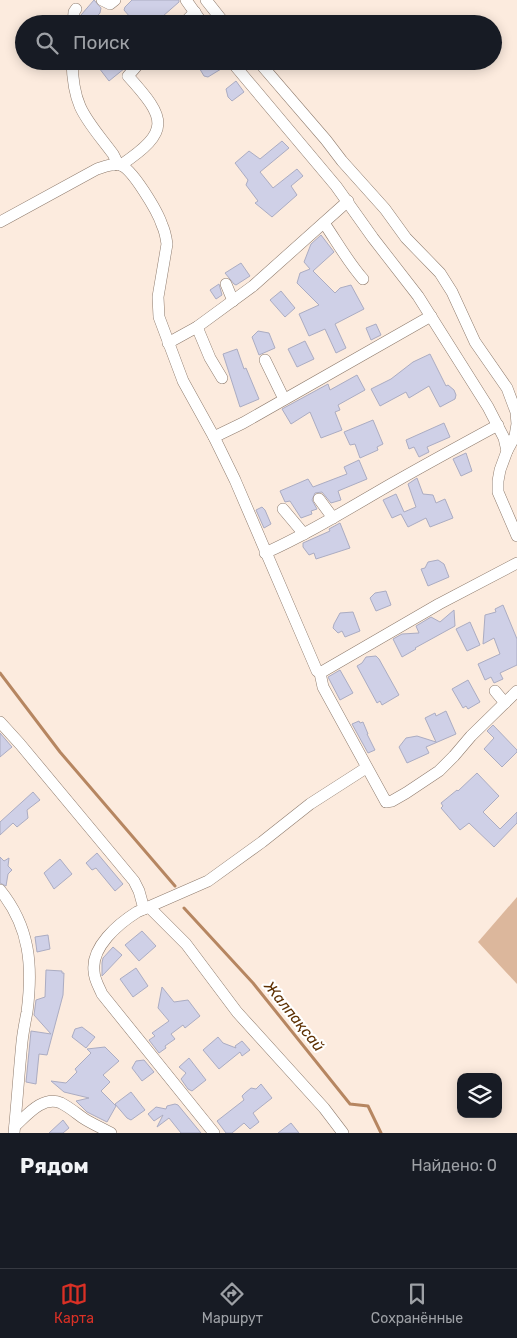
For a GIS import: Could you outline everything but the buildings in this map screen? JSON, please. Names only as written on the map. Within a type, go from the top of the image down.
[{"type":"street","points":[[102,0],[109,4],[115,0]]},
{"type":"street","points":[[186,0],[197,15]]},
{"type":"street","points":[[206,0],[218,15]]},
{"type":"street","points":[[74,15],[76,10]]},
{"type":"street","points":[[192,15],[195,12]]},
{"type":"street","points":[[73,70],[74,92],[80,108],[113,154],[117,165]]},
{"type":"street","points":[[0,222],[97,169],[117,165],[152,140],[158,126],[156,112],[128,76],[133,70]]},
{"type":"street","points":[[239,70],[348,201],[373,238],[418,296],[498,425],[507,451]]},
{"type":"street","points":[[266,70],[326,140],[342,162],[385,209],[406,238],[440,273],[452,292],[475,342],[507,388],[516,412],[517,424],[515,436],[500,470],[498,492],[517,536]]},
{"type":"street","points":[[336,186],[338,169],[342,162]]},
{"type":"street","points":[[117,165],[127,169],[140,186],[162,224],[167,244],[158,297],[159,317],[183,381],[214,437],[243,498],[265,553],[317,670],[320,672],[323,687],[386,802],[392,801],[429,780],[454,756],[470,736],[517,691]]},
{"type":"street","points":[[168,343],[197,326],[253,286],[348,201]]},
{"type":"street","points":[[324,222],[347,260],[363,280]]},
{"type":"street","points":[[226,284],[233,301]]},
{"type":"street","points":[[214,437],[431,316]]},
{"type":"street","points":[[197,326],[210,358],[222,378]]},
{"type":"street","points":[[265,360],[284,399]]},
{"type":"street","points":[[265,553],[304,534],[414,470],[498,425]]},
{"type":"street","points":[[319,499],[333,518]]},
{"type":"street","points":[[283,509],[304,534]]},
{"type":"street","points":[[320,672],[440,604],[517,564]]},
{"type":"street","points":[[495,690],[505,704]]},
{"type":"street","points":[[0,722],[134,881],[146,908],[186,944],[237,1012],[324,1108],[342,1133]]},
{"type":"street","points":[[214,1133],[170,1076],[102,994],[94,972],[95,957],[103,942],[128,917],[208,882],[310,804],[366,768]]},
{"type":"street","points":[[0,890],[15,910],[24,930],[30,960],[15,1130]]},
{"type":"street","points":[[15,1130],[38,1106],[54,1101],[70,1108],[85,1119],[111,1133]]},
{"type":"shaded area","points":[[517,897],[517,984],[478,942]]},
{"type":"waterway","name":"Жалпақсай","points":[[0,673],[60,752],[175,886]]},
{"type":"waterway","name":"Жалпақсай","points":[[184,908],[253,983],[350,1104],[368,1106],[381,1133]]}]
